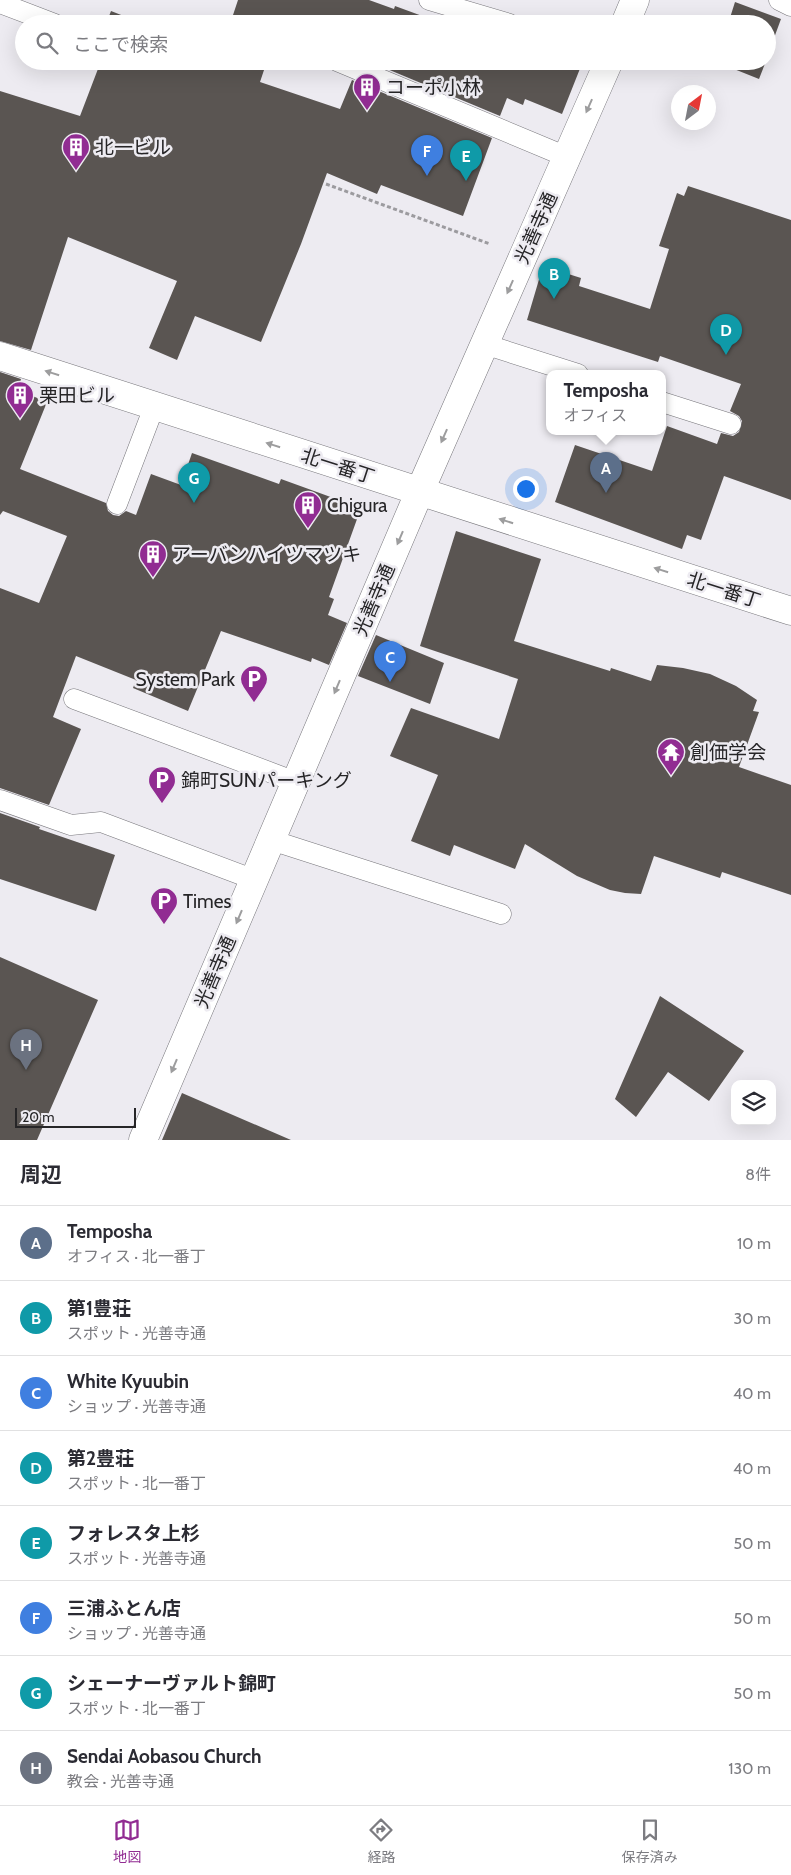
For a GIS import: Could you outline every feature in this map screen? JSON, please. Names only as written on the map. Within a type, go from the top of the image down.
[{"type":"street","points":[[629,15],[635,0]]},
{"type":"street","name":"光善寺通","points":[[143,1140],[419,493],[605,70]]},
{"type":"street","name":"北一番丁","points":[[0,356],[419,493],[791,611]]},
{"type":"lane","points":[[429,0],[480,15]]},
{"type":"lane","points":[[779,0],[791,6]]},
{"type":"lane","points":[[0,3],[31,15]]},
{"type":"lane","points":[[359,70],[567,157]]},
{"type":"lane","points":[[484,344],[565,370]]},
{"type":"lane","points":[[666,403],[731,424]]},
{"type":"lane","points":[[117,504],[154,406]]},
{"type":"lane","points":[[74,699],[296,782]]},
{"type":"lane","points":[[0,800],[71,825],[101,822],[255,880]]},
{"type":"lane","points":[[271,840],[501,914]]},
{"type":"path","points":[[326,184],[524,256]]},
{"type":"building","points":[[238,0],[369,0],[394,9],[395,6],[420,15],[233,15]]},
{"type":"building","points":[[735,2],[770,15],[731,15]]},
{"type":"building","points":[[111,11],[121,15],[109,15]]},
{"type":"building","points":[[776,17],[781,19],[776,33]]},
{"type":"building","points":[[98,70],[264,70],[260,82],[340,109],[352,80],[492,138],[463,216],[381,185],[377,194],[327,173],[301,244],[261,342],[195,316],[177,360],[149,348],[177,281],[68,237],[31,350],[0,341],[0,91],[80,116]]},
{"type":"building","points":[[390,70],[579,70],[562,114],[525,99],[523,105],[507,98],[500,116]]},
{"type":"building","points":[[736,70],[762,70],[759,79]]},
{"type":"building","points":[[688,186],[791,220],[791,500],[724,476],[701,540],[687,535],[682,549],[555,502],[575,445],[652,471],[664,435],[666,435],[667,426],[717,444],[721,433],[733,436],[739,432],[742,421],[739,416],[730,411],[741,384],[660,356],[658,362],[527,320],[543,266],[581,278],[579,286],[650,309],[669,249],[659,246],[677,193],[684,196]]},
{"type":"building","points":[[0,372],[21,379],[18,390],[47,402],[20,469],[106,503],[108,511],[113,515],[119,516],[126,511],[136,515],[151,474],[181,485],[192,453],[279,484],[281,479],[361,508],[329,597],[334,599],[328,615],[347,623],[329,665],[312,658],[311,662],[221,631],[188,711],[133,688],[136,680],[76,656],[53,717],[81,729],[49,805],[0,788],[0,588],[39,603],[67,536],[3,511],[0,515]]},
{"type":"building","points":[[456,531],[541,559],[514,641],[610,671],[611,668],[651,681],[657,665],[710,674],[736,686],[757,700],[753,711],[759,712],[739,767],[791,785],[791,895],[722,872],[720,878],[654,856],[641,894],[625,893],[610,890],[577,876],[525,844],[515,869],[454,845],[450,856],[411,841],[438,775],[390,756],[411,708],[499,739],[518,679],[420,646]]},
{"type":"building","points":[[376,635],[444,663],[430,704],[358,676]]},
{"type":"building","points":[[0,813],[40,827],[39,829],[115,855],[96,911],[0,879]]},
{"type":"building","points":[[0,957],[98,1000],[37,1140],[0,1140]]},
{"type":"building","points":[[660,996],[744,1051],[709,1101],[668,1072],[636,1117],[615,1099]]},
{"type":"building","points":[[182,1093],[291,1140],[162,1140]]},
{"type":"place","name":"コーポ小林","points":[[367,111]]},
{"type":"place","name":"北一ビル","points":[[76,171]]},
{"type":"place","name":"三浦ふとん店","points":[[427,176]]},
{"type":"place","name":"フォレスタ上杉","points":[[466,181]]},
{"type":"place","name":"第1豊荘","points":[[554,299]]},
{"type":"place","name":"第2豊荘","points":[[726,355]]},
{"type":"place","name":"栗田ビル","points":[[20,419]]},
{"type":"place","name":"Temposha","points":[[606,493]]},
{"type":"place","name":"シェーナーヴァルト錦町","points":[[194,503]]},
{"type":"place","name":"Chigura","points":[[308,529]]},
{"type":"place","name":"アーバンハイツマツキ","points":[[153,578]]},
{"type":"place","name":"White Kyuubin","points":[[390,682]]},
{"type":"place","name":"System Park","points":[[254,703]]},
{"type":"place","name":"創価学会","points":[[671,776]]},
{"type":"place","name":"錦町SUNパーキング","points":[[162,804]]},
{"type":"place","name":"Times","points":[[164,925]]},
{"type":"place","name":"Sendai Aobasou Church","points":[[26,1070]]}]
